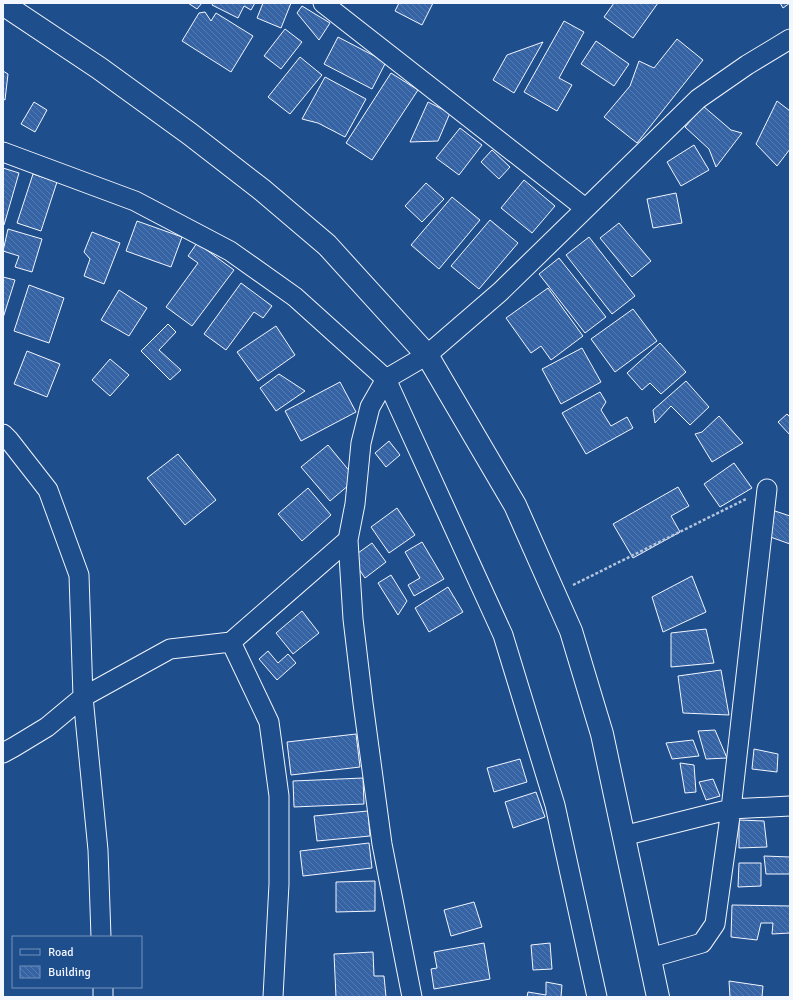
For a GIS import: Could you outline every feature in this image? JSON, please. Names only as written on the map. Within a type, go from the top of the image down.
[{"type":"highway","points":[[3,4],[99,68],[190,134],[261,189],[327,246],[427,355],[515,505],[571,631],[602,734],[658,997]]},
{"type":"street","points":[[323,3],[585,208]]},
{"type":"street","points":[[412,997],[381,836],[353,619],[348,540],[356,504],[361,443],[370,407],[386,379],[427,355],[500,292],[698,99],[747,65],[790,39]]},
{"type":"street","points":[[3,152],[135,201],[230,251],[295,297],[386,379],[503,635],[555,805],[597,997]]},
{"type":"street","points":[[3,434],[48,490],[79,575],[83,697],[98,850],[101,936]]},
{"type":"street","points":[[650,958],[702,942],[715,924],[731,809],[767,489]]},
{"type":"street","points":[[3,753],[47,728],[83,697],[170,649],[231,642],[348,540]]},
{"type":"street","points":[[231,642],[269,722],[279,796],[279,884],[273,997]]},
{"type":"street","points":[[623,836],[731,809],[790,806]]},
{"type":"path","points":[[555,594],[767,489]]},
{"type":"building","points":[[188,3],[202,3],[197,9]]},
{"type":"building","points":[[213,3],[255,3],[251,10],[244,6],[238,18],[212,5]]},
{"type":"building","points":[[263,3],[291,3],[281,28],[257,18]]},
{"type":"building","points":[[399,3],[433,3],[422,25],[395,11]]},
{"type":"building","points":[[614,3],[658,3],[633,38],[604,17]]},
{"type":"building","points":[[780,3],[790,3],[783,8]]},
{"type":"building","points":[[302,6],[330,23],[319,40],[297,13]]},
{"type":"building","points":[[205,12],[211,21],[216,13],[253,36],[231,72],[182,41],[199,13]]},
{"type":"building","points":[[564,21],[584,32],[559,78],[572,85],[557,111],[524,92]]},
{"type":"building","points":[[285,29],[302,42],[281,69],[264,56]]},
{"type":"building","points":[[338,37],[386,62],[372,89],[324,64]]},
{"type":"building","points":[[677,39],[703,60],[637,143],[604,117],[630,86],[639,61],[654,68]]},
{"type":"building","points":[[596,41],[629,64],[614,86],[581,64]]},
{"type":"building","points":[[543,42],[514,93],[493,80],[507,55]]},
{"type":"building","points":[[300,57],[322,75],[290,114],[268,97]]},
{"type":"building","points":[[3,71],[8,74],[5,100],[3,99]]},
{"type":"building","points":[[391,73],[418,90],[372,160],[346,143]]},
{"type":"building","points":[[325,77],[366,99],[345,137],[318,123],[302,119]]},
{"type":"building","points":[[777,101],[790,111],[790,149],[777,166],[756,144]]},
{"type":"building","points":[[34,102],[47,110],[35,132],[21,124]]},
{"type":"building","points":[[428,102],[450,113],[438,141],[410,142]]},
{"type":"building","points":[[703,106],[731,130],[742,133],[716,167],[709,149],[685,127]]},
{"type":"building","points":[[460,128],[482,145],[459,175],[436,158]]},
{"type":"building","points":[[694,145],[709,170],[681,186],[667,162]]},
{"type":"building","points":[[492,150],[510,167],[499,179],[481,162]]},
{"type":"building","points":[[3,168],[19,173],[4,225],[3,224]]},
{"type":"building","points":[[33,174],[57,182],[41,231],[17,223]]},
{"type":"building","points":[[524,180],[555,206],[532,233],[501,208]]},
{"type":"building","points":[[426,183],[444,199],[422,222],[405,206]]},
{"type":"building","points":[[676,193],[682,223],[653,228],[647,199]]},
{"type":"building","points":[[452,197],[480,220],[439,269],[411,245]]},
{"type":"building","points":[[490,220],[518,243],[479,289],[451,266]]},
{"type":"building","points":[[137,221],[182,237],[171,267],[126,251]]},
{"type":"building","points":[[619,223],[651,261],[632,277],[600,238]]},
{"type":"building","points":[[8,229],[42,239],[32,272],[15,267],[19,256],[3,251]]},
{"type":"building","points":[[92,232],[120,243],[104,284],[84,276],[90,259],[84,252]]},
{"type":"building","points":[[589,237],[635,296],[612,314],[566,255]]},
{"type":"building","points":[[197,243],[234,270],[192,326],[166,307],[198,263],[188,256]]},
{"type":"building","points":[[559,258],[606,317],[585,333],[539,274]]},
{"type":"building","points":[[3,277],[15,280],[3,318]]},
{"type":"building","points":[[241,283],[272,306],[263,318],[254,312],[226,350],[204,334]]},
{"type":"building","points":[[29,285],[64,298],[49,343],[14,331]]},
{"type":"building","points":[[548,288],[583,336],[551,360],[541,346],[531,353],[506,318]]},
{"type":"building","points":[[119,290],[147,308],[129,336],[101,320]]},
{"type":"building","points":[[633,309],[657,341],[615,372],[591,339]]},
{"type":"building","points":[[168,324],[176,332],[159,350],[181,370],[170,380],[141,351]]},
{"type":"building","points":[[276,326],[295,355],[258,381],[237,352]]},
{"type":"building","points":[[660,343],[686,372],[661,394],[650,383],[642,390],[627,373]]},
{"type":"building","points":[[582,348],[601,382],[561,404],[542,369]]},
{"type":"building","points":[[27,351],[60,364],[47,397],[14,384]]},
{"type":"building","points":[[110,359],[129,375],[110,396],[92,380]]},
{"type":"building","points":[[279,374],[305,391],[276,411],[260,388]]},
{"type":"building","points":[[686,381],[709,407],[690,425],[671,406],[655,423],[653,410]]},
{"type":"building","points":[[340,382],[356,412],[301,441],[285,411]]},
{"type":"building","points":[[600,392],[606,402],[601,410],[611,426],[627,417],[633,428],[586,454],[562,413]]},
{"type":"building","points":[[787,414],[790,417],[790,435],[778,422]]},
{"type":"building","points":[[719,416],[743,443],[712,462],[695,434],[702,432]]},
{"type":"building","points":[[389,441],[400,455],[386,467],[375,453]]},
{"type":"building","points":[[328,445],[356,479],[330,501],[301,467]]},
{"type":"building","points":[[178,454],[216,500],[185,525],[147,478]]},
{"type":"building","points":[[734,463],[752,488],[720,507],[704,484]]},
{"type":"building","points":[[678,487],[689,506],[671,516],[680,532],[633,558],[613,524]]},
{"type":"building","points":[[308,488],[331,515],[302,541],[278,514]]},
{"type":"building","points":[[397,508],[415,535],[389,553],[371,527]]},
{"type":"building","points":[[772,510],[790,516],[790,544],[762,534]]},
{"type":"building","points":[[422,542],[444,579],[414,596],[408,585],[420,578],[405,552]]},
{"type":"building","points":[[372,543],[386,562],[365,578],[351,558]]},
{"type":"building","points":[[391,575],[407,601],[398,615],[378,583]]},
{"type":"building","points":[[692,576],[706,612],[663,632],[652,597]]},
{"type":"building","points":[[448,587],[463,612],[429,632],[415,608]]},
{"type":"building","points":[[302,611],[319,633],[293,654],[276,633]]},
{"type":"building","points":[[706,629],[714,663],[671,667],[671,633]]},
{"type":"building","points":[[268,651],[278,663],[288,654],[296,663],[277,680],[259,659]]},
{"type":"building","points":[[721,670],[729,715],[683,713],[678,676]]},
{"type":"building","points":[[715,730],[727,758],[706,759],[698,731]]},
{"type":"building","points":[[356,734],[360,767],[291,775],[287,742]]},
{"type":"building","points":[[693,740],[699,756],[672,759],[666,743]]},
{"type":"building","points":[[754,749],[778,754],[777,772],[752,769]]},
{"type":"building","points":[[520,759],[527,782],[494,792],[487,768]]},
{"type":"building","points":[[680,763],[694,765],[696,792],[685,793]]},
{"type":"building","points":[[363,778],[364,804],[294,807],[293,781]]},
{"type":"building","points":[[713,779],[720,796],[706,800],[699,782]]},
{"type":"building","points":[[536,792],[545,817],[513,828],[505,802]]},
{"type":"building","points":[[368,811],[370,836],[317,841],[314,816]]},
{"type":"building","points":[[739,820],[764,821],[767,847],[739,848]]},
{"type":"building","points":[[369,843],[372,868],[303,876],[300,851]]},
{"type":"building","points":[[764,856],[790,857],[790,874],[766,874]]},
{"type":"building","points":[[739,863],[761,863],[761,886],[738,887]]},
{"type":"building","points":[[375,881],[375,911],[336,912],[336,882]]},
{"type":"building","points":[[474,902],[482,927],[451,936],[444,910]]},
{"type":"building","points":[[732,905],[790,906],[790,933],[772,934],[773,923],[761,923],[757,940],[731,937]]},
{"type":"building","points":[[484,943],[490,979],[434,989],[431,969],[437,968],[434,952]]},
{"type":"building","points":[[550,943],[552,969],[533,970],[531,945]]},
{"type":"building","points":[[373,952],[374,976],[384,976],[386,997],[336,997],[334,954]]},
{"type":"building","points":[[729,981],[763,986],[762,997],[730,997]]},
{"type":"building","points":[[546,982],[562,985],[561,997],[527,997],[528,992],[546,995]]}]
